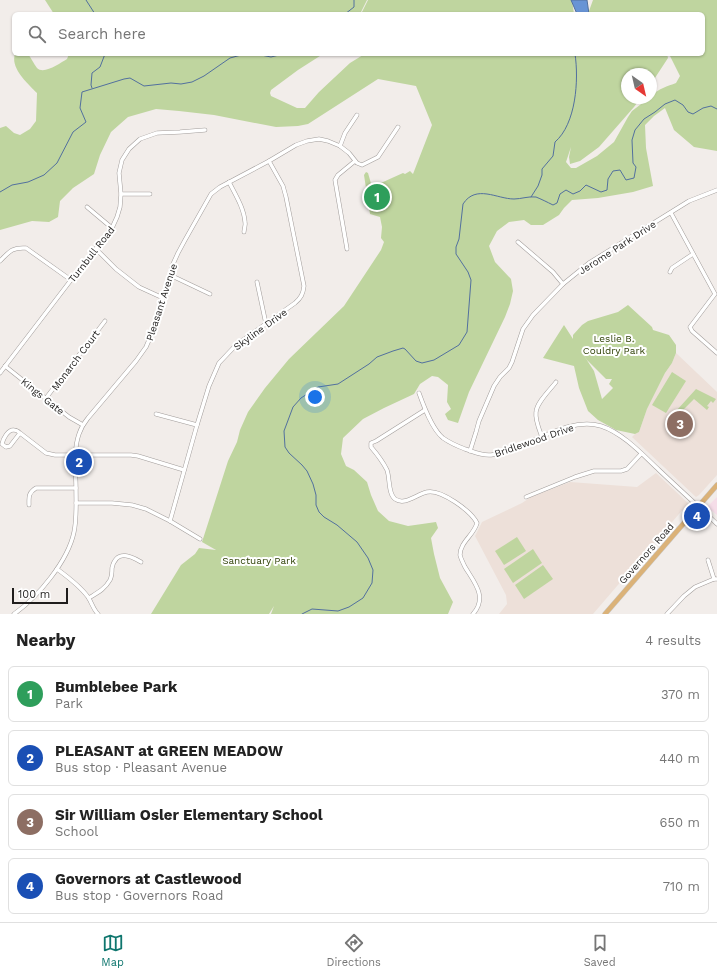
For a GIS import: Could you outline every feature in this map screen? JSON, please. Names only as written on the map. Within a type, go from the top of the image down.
[{"type":"main road","name":"Governors Road","points":[[605,614],[717,485]]},
{"type":"street","points":[[340,146],[345,133],[357,115]]},
{"type":"street","points":[[347,249],[335,180],[338,175],[356,162],[362,165],[378,157],[398,127]]},
{"type":"street","name":"Turnbull Road","points":[[0,373],[112,228],[120,207],[121,194],[119,174],[122,160],[129,149],[140,139],[157,133],[205,130]]},
{"type":"street","name":"Pleasant Avenue","points":[[16,613],[33,598],[57,569],[70,546],[74,531],[76,503],[75,456],[78,435],[83,425],[100,403],[146,347],[152,333],[173,264],[211,194],[220,187],[296,145],[307,141],[319,139],[340,146],[349,153],[356,162]]},
{"type":"street","name":"Skyline Drive","points":[[170,521],[208,386],[219,363],[236,345],[301,298],[303,293],[304,286],[286,197],[283,186],[269,161]]},
{"type":"street","points":[[229,182],[239,201],[246,223],[244,232]]},
{"type":"street","name":"Jerome Park Drive","points":[[470,450],[494,386],[509,368],[523,329],[533,314],[563,284],[589,264],[689,201],[716,192]]},
{"type":"street","points":[[121,194],[150,194]]},
{"type":"street","points":[[87,207],[112,228]]},
{"type":"street","points":[[671,213],[716,294],[690,327],[692,331],[717,353]]},
{"type":"street","points":[[518,242],[553,272],[563,284]]},
{"type":"street","points":[[0,261],[9,252],[18,247],[26,248],[71,280]]},
{"type":"street","points":[[96,249],[129,280],[139,287],[163,298]]},
{"type":"street","points":[[670,272],[672,268],[694,254]]},
{"type":"street","points":[[170,275],[210,294]]},
{"type":"street","points":[[257,282],[266,324]]},
{"type":"street","name":"Monarch Court","points":[[46,398],[105,321]]},
{"type":"street","name":"Kings Gate","points":[[5,366],[69,417],[83,425]]},
{"type":"street","points":[[542,437],[536,420],[536,412],[538,406],[556,382]]},
{"type":"street","name":"Bridlewood Drive","points":[[419,393],[432,424],[442,437],[455,446],[478,454],[491,455],[502,453],[574,426],[588,424],[611,429],[624,438],[717,524]]},
{"type":"street","points":[[425,410],[371,443],[371,447],[376,452],[386,469],[394,499],[400,502],[427,492],[437,492],[452,500],[474,517],[477,523],[476,527],[462,546],[460,556],[479,590],[480,596],[477,610],[473,614]]},
{"type":"street","points":[[156,414],[196,425]]},
{"type":"street","points":[[20,433],[10,446],[6,447],[2,444],[10,430],[13,429],[20,433],[46,453],[55,456],[131,455],[184,470]]},
{"type":"street","points":[[526,497],[594,471],[621,471],[628,469],[641,454]]},
{"type":"street","points":[[29,505],[29,497],[31,492],[36,488],[76,488]]},
{"type":"street","points":[[76,503],[112,503],[132,505],[146,509],[200,539]]},
{"type":"street","points":[[89,598],[104,589],[110,579],[114,561],[117,557],[121,555],[132,557],[141,562]]},
{"type":"street","points":[[667,614],[695,587],[715,579],[708,560]]},
{"type":"street","points":[[57,569],[81,589],[89,598],[94,610],[98,614]]},
{"type":"shaded area","points":[[676,353],[717,392],[717,475],[696,497],[632,437],[639,432],[647,409]]},
{"type":"shaded area","points":[[656,473],[689,504],[593,614],[499,614],[507,604],[506,595],[475,536],[482,522],[522,503],[531,497],[570,482],[637,487]]},
{"type":"shaded area","points":[[717,497],[717,515],[707,507]]},
{"type":"green space","points":[[45,0],[367,0],[361,12],[53,12]]},
{"type":"green space","points":[[368,0],[572,0],[574,12],[362,12]]},
{"type":"green space","name":"Sanctuary Park","points":[[593,0],[717,0],[717,151],[694,147],[674,130],[665,108],[645,125],[646,148],[653,186],[633,192],[598,198],[572,200],[559,215],[543,225],[531,225],[524,220],[509,222],[497,231],[489,246],[495,262],[511,279],[513,291],[505,317],[469,392],[458,423],[448,420],[445,414],[451,409],[447,402],[448,385],[438,377],[432,376],[420,384],[414,394],[363,419],[343,438],[341,454],[346,466],[354,470],[367,482],[378,511],[389,521],[408,526],[436,522],[438,528],[431,538],[440,578],[453,602],[448,614],[271,614],[274,606],[269,614],[151,614],[181,565],[195,554],[199,548],[216,550],[202,542],[228,461],[248,412],[265,388],[289,359],[344,306],[381,250],[384,242],[381,238],[382,227],[380,217],[370,214],[364,175],[366,172],[368,173],[372,187],[403,173],[405,174],[410,171],[413,174],[432,125],[416,86],[378,79],[308,124],[298,126],[276,127],[214,115],[156,109],[128,117],[111,132],[100,155],[94,174],[73,188],[60,201],[58,217],[49,222],[32,221],[0,230],[0,128],[6,126],[14,133],[20,135],[30,129],[36,121],[37,93],[17,70],[15,56],[29,56],[37,68],[44,70],[52,68],[67,59],[68,56],[320,56],[271,90],[270,93],[271,96],[297,108],[305,108],[319,92],[350,63],[361,56],[668,56],[668,58],[657,75],[657,68],[621,68],[621,104],[636,104],[599,147],[580,161],[570,164],[569,157],[571,147],[566,162],[571,168],[576,168],[597,156],[614,142],[632,111],[641,104],[657,104],[657,91],[676,83],[680,76],[670,56],[705,56],[705,12],[589,12]]},
{"type":"green space","name":"Leslie B. Couldry Park","points":[[628,305],[652,327],[653,330],[669,335],[676,345],[676,353],[672,363],[665,373],[647,409],[639,432],[635,434],[616,430],[598,420],[588,411],[579,388],[574,366],[543,358],[564,325],[573,339],[573,335],[588,321],[618,312]],"holes":[[[579,348],[587,360],[606,379],[612,379],[609,384],[613,388],[602,399],[594,371]]]},
{"type":"green space","points":[[672,372],[686,381],[666,413],[652,405]]},
{"type":"green space","points":[[696,389],[716,399],[713,403],[711,401],[707,406],[709,407],[707,410],[694,399],[680,413],[677,410]]},
{"type":"green space","points":[[517,537],[526,551],[504,565],[495,551]]},
{"type":"green space","points":[[533,549],[542,563],[513,583],[504,569]]},
{"type":"green space","points":[[543,565],[553,579],[524,599],[515,585]]},
{"type":"water","points":[[571,0],[587,0],[589,12],[576,12]]},
{"type":"waterway","points":[[86,0],[94,12]]},
{"type":"waterway","points":[[348,12],[354,7],[354,0]]},
{"type":"waterway","points":[[92,88],[92,73],[100,67],[104,56]]},
{"type":"waterway","points":[[0,192],[12,185],[28,182],[44,175],[57,163],[73,132],[86,122],[80,108],[82,92],[130,78],[144,86],[192,82],[204,76],[230,58],[237,56]]},
{"type":"waterway","points":[[266,56],[275,56]]},
{"type":"waterway","points":[[531,197],[538,186],[542,175],[542,169],[553,156],[555,142],[568,124],[572,113],[577,76],[575,56]]},
{"type":"waterway","points":[[302,614],[312,609],[338,611],[349,607],[363,598],[372,583],[373,570],[368,558],[357,542],[319,512],[316,505],[316,495],[313,484],[307,471],[285,447],[284,431],[293,407],[301,398],[318,387],[338,384],[369,364],[377,357],[393,351],[403,348],[416,361],[422,363],[434,360],[459,345],[467,332],[471,280],[468,272],[456,254],[456,247],[459,239],[463,204],[468,198],[480,194],[514,199],[536,197],[553,205],[557,203],[560,194],[566,190],[573,194],[580,191],[586,185],[601,192],[607,190],[608,179],[613,171],[620,170],[626,180],[634,178],[636,167],[633,163],[632,140],[635,130],[644,119],[665,104],[675,100],[683,105],[688,112],[693,114],[703,108],[711,106],[717,109]]},
{"type":"place","name":"Bumblebee Park","points":[[377,197]]},
{"type":"place","name":"Sir William Osler Elementary School","points":[[680,424]]},
{"type":"place","name":"PLEASANT at GREEN MEADOW","points":[[79,462]]},
{"type":"place","name":"Governors at Castlewood","points":[[697,516]]}]
